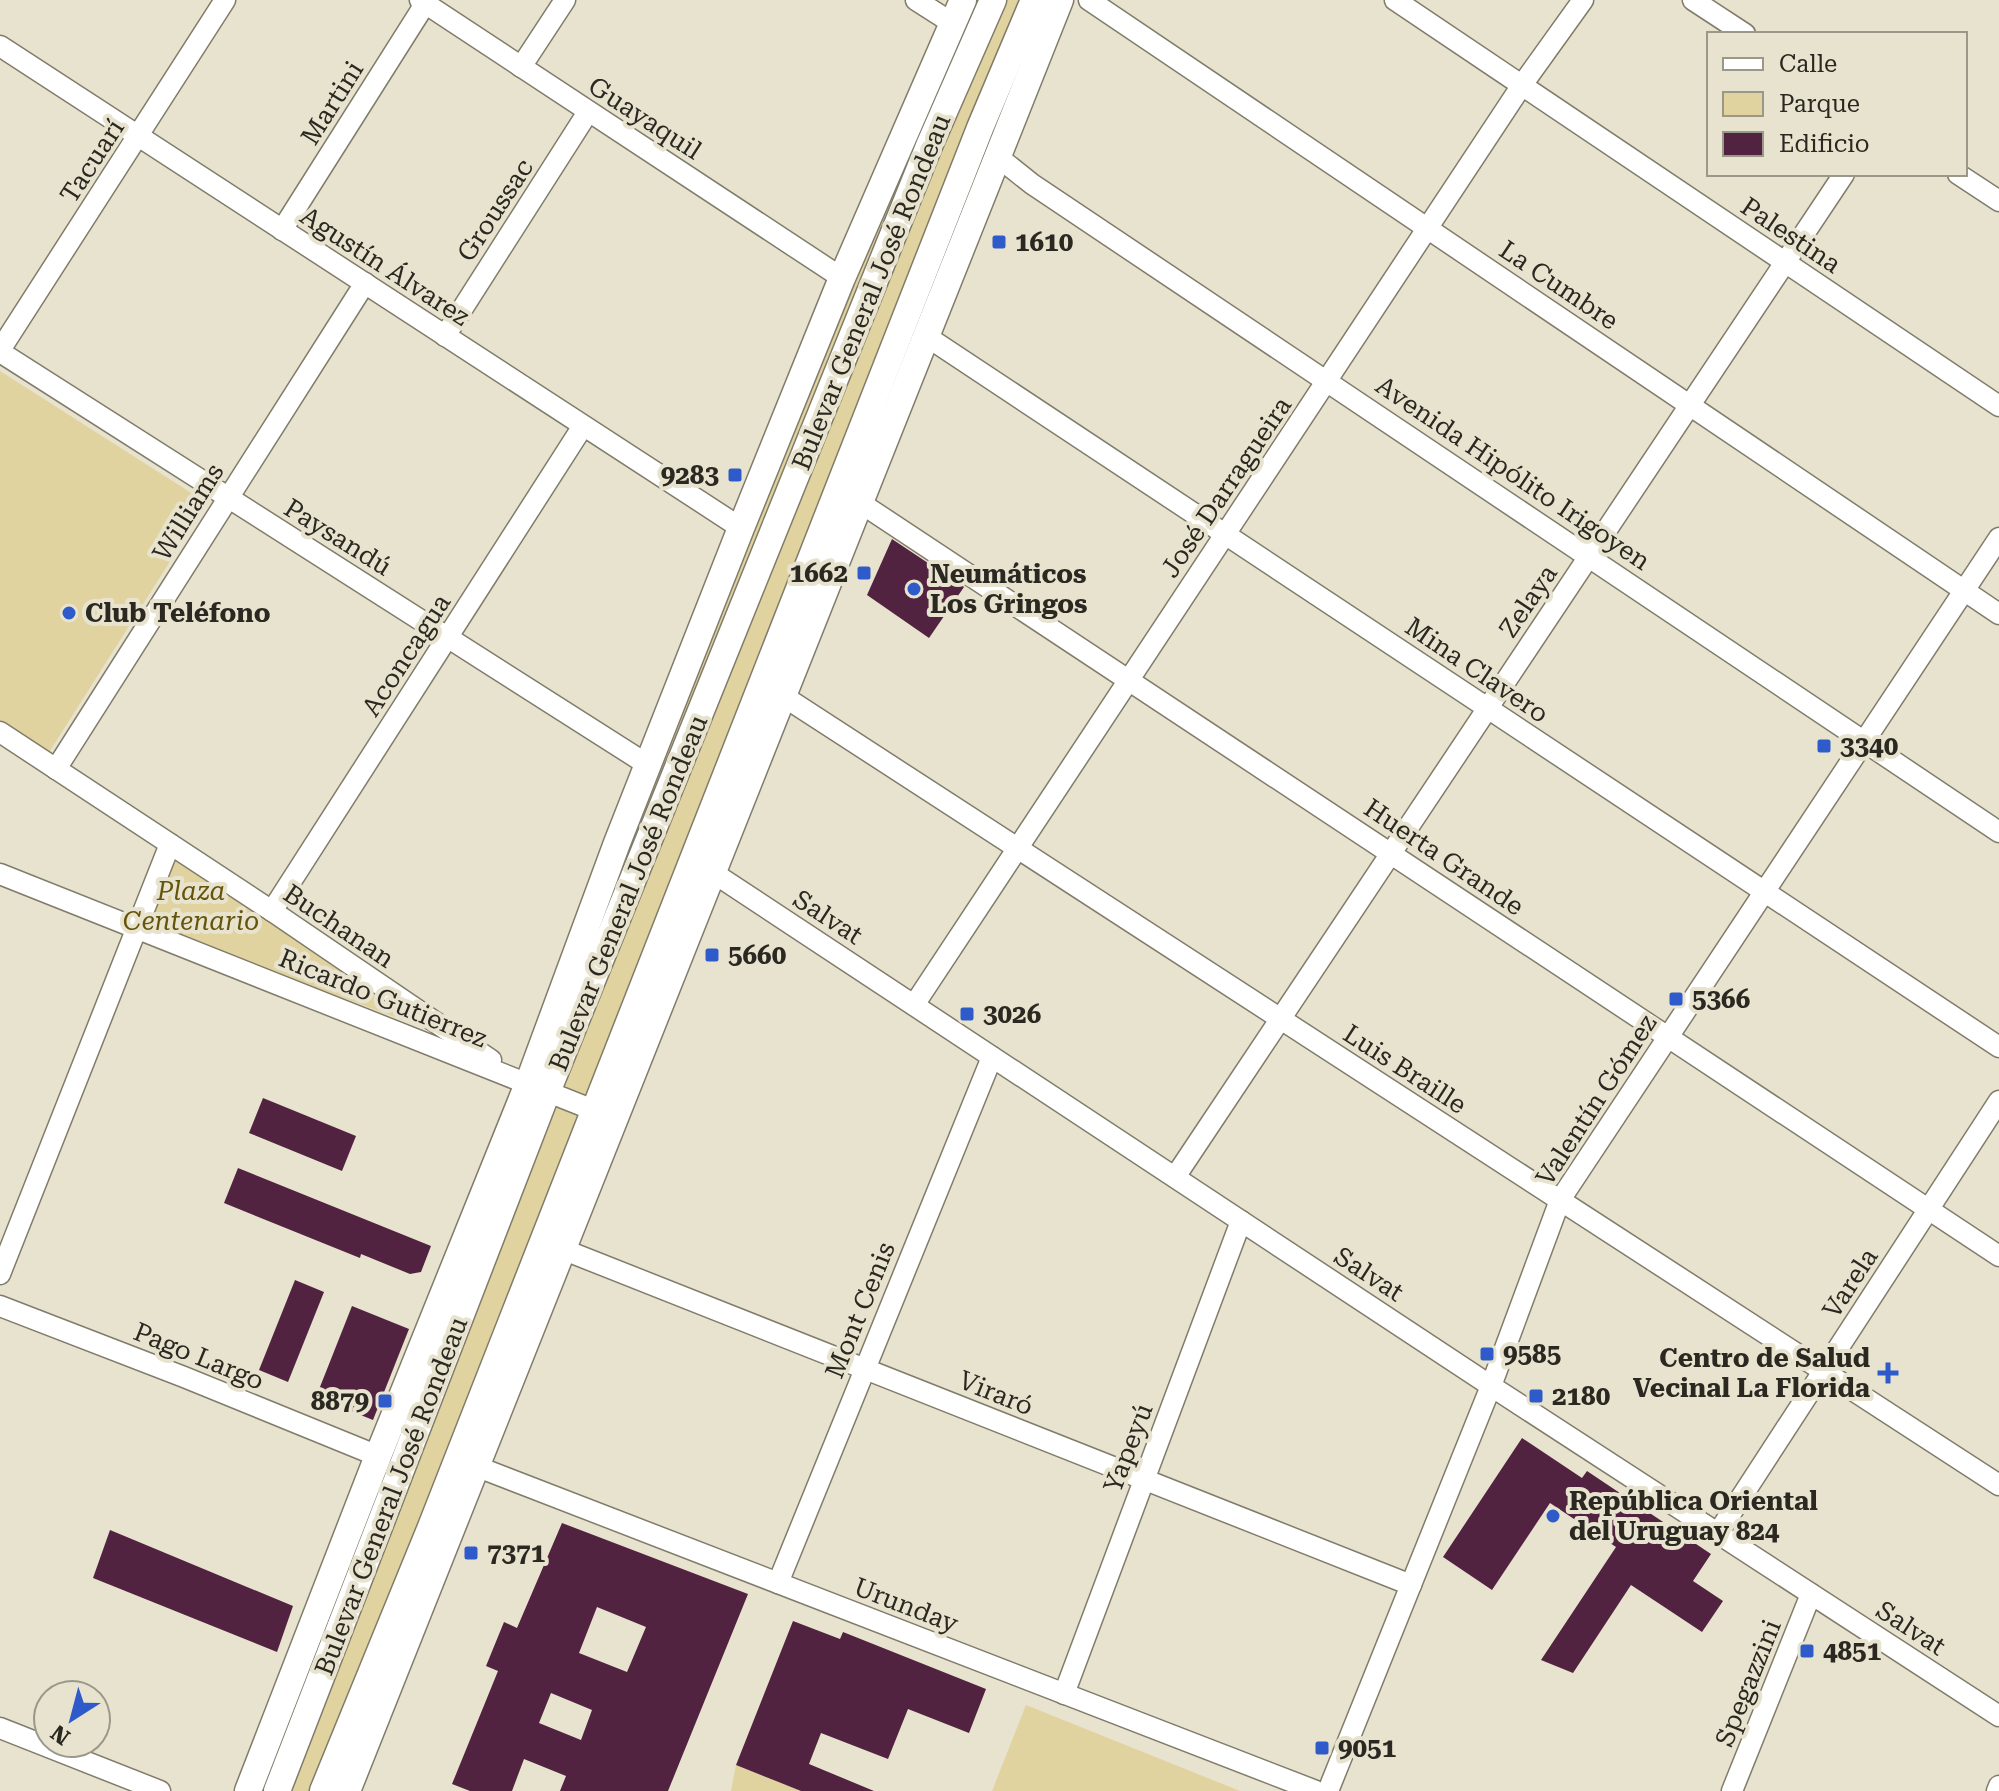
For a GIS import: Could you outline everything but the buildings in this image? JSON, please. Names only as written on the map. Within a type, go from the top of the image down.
[{"type":"main road","name":"Bulevar General José Rondeau","points":[[248,1791],[378,1456],[713,682],[938,124],[993,0]]},
{"type":"main road","name":"Bulevar General José Rondeau","points":[[323,1791],[604,1114],[712,872],[998,157],[1026,51],[1034,0]]},
{"type":"main road","name":"Bulevar General José Rondeau","points":[[347,1791],[562,1249],[604,1114],[850,460],[977,136],[1026,51],[1060,0]]},
{"type":"main road","points":[[958,12],[979,35],[1026,51]]},
{"type":"main road","points":[[958,12],[963,71],[977,136]]},
{"type":"main road","name":"Bulevar General José Rondeau","points":[[277,1791],[538,1088],[617,843],[842,278],[958,12]]},
{"type":"main road","points":[[915,111],[938,124],[977,136],[998,157]]},
{"type":"main road","points":[[850,460],[897,405]]},
{"type":"main road","points":[[617,843],[713,682]]},
{"type":"main road","points":[[431,1527],[505,1392]]},
{"type":"main road","points":[[270,1791],[291,1756]]},
{"type":"street","name":"Tacuarí","points":[[0,351],[225,0]]},
{"type":"street","points":[[521,67],[565,0]]},
{"type":"street","points":[[916,0],[958,12]]},
{"type":"street","name":"La Cumbre","points":[[1089,0],[1999,614]]},
{"type":"street","name":"Palestina","points":[[1395,0],[1999,406]]},
{"type":"street","name":"José Darragueira","points":[[914,1005],[1522,85],[1583,0]]},
{"type":"street","points":[[1693,0],[1742,32]]},
{"type":"street","name":"Guayaquil","points":[[422,2],[842,278]]},
{"type":"street","name":"Martini","points":[[282,230],[422,2]]},
{"type":"street","name":"Agustín Álvarez","points":[[0,46],[741,528]]},
{"type":"street","name":"Groussac","points":[[445,336],[588,112]]},
{"type":"street","name":"Avenida Hipólito Irigoyen","points":[[998,157],[1032,184],[1329,380],[1999,832]]},
{"type":"street","name":"Zelaya","points":[[1175,1177],[1843,176]]},
{"type":"street","points":[[1961,176],[1999,201]]},
{"type":"street","name":"Williams","points":[[56,769],[365,283]]},
{"type":"street","name":"Mina Clavero","points":[[926,336],[1999,1047]]},
{"type":"street","name":"Paysandú","points":[[0,351],[648,765]]},
{"type":"street","name":"Aconcagua","points":[[272,911],[583,426]]},
{"type":"street","name":"Huerta Grande","points":[[859,502],[1999,1256]]},
{"type":"street","name":"Valentín Gómez","points":[[1328,1791],[1491,1386],[1560,1200],[1999,538]]},
{"type":"street","name":"Luis Braille","points":[[783,696],[1999,1485]]},
{"type":"street","name":"Buchanan","points":[[0,732],[272,911],[451,1044]]},
{"type":"street","points":[[0,1274],[170,844]]},
{"type":"street","name":"Salvat","points":[[712,872],[1491,1386],[1811,1594],[1996,1707]]},
{"type":"street","name":"Ricardo Gutierrez","points":[[0,874],[451,1044],[538,1088],[604,1114]]},
{"type":"street","name":"Mont Cenis","points":[[778,1583],[992,1057]]},
{"type":"street","name":"Varela","points":[[1718,1533],[1999,1101]]},
{"type":"street","name":"Yapeyú","points":[[1064,1694],[1241,1221]]},
{"type":"street","name":"Viraró","points":[[562,1249],[1411,1585]]},
{"type":"street","name":"Pago Largo","points":[[0,1306],[378,1456]]},
{"type":"street","name":"Urunday","points":[[478,1467],[1316,1791]]},
{"type":"street","name":"Spegazzini","points":[[1732,1791],[1811,1594]]},
{"type":"street","points":[[0,1728],[160,1791]]},
{"type":"green space","points":[[963,0],[1060,0],[347,1791],[248,1791]]},
{"type":"green space","name":"Club Teléfono","points":[[0,371],[207,503],[48,754],[0,723]]},
{"type":"green space","name":"Plaza Centenario","points":[[173,853],[416,1025],[145,924]]},
{"type":"green space","points":[[1026,1705],[1240,1791],[992,1791]]},
{"type":"green space","points":[[736,1765],[801,1791],[731,1791]]},
{"type":"place","name":"1610","points":[[999,242]]},
{"type":"place","name":"9283","points":[[735,475]]},
{"type":"place","name":"1662","points":[[864,573]]},
{"type":"place","name":"Neumáticos Los Gringos","points":[[914,589]]},
{"type":"place","name":"Club Teléfono","points":[[69,613]]},
{"type":"place","name":"3340","points":[[1824,746]]},
{"type":"place","name":"5660","points":[[712,955]]},
{"type":"place","name":"5366","points":[[1676,999]]},
{"type":"place","name":"3026","points":[[967,1014]]},
{"type":"place","name":"9585","points":[[1487,1354]]},
{"type":"place","name":"Centro de Salud Vecinal La Florida","points":[[1888,1373]]},
{"type":"place","name":"2180","points":[[1536,1396]]},
{"type":"place","name":"8879","points":[[385,1401]]},
{"type":"place","name":"República Oriental del Uruguay 824","points":[[1553,1516]]},
{"type":"place","name":"7371","points":[[471,1553]]},
{"type":"place","name":"4851","points":[[1807,1651]]},
{"type":"place","name":"9051","points":[[1322,1748]]}]
